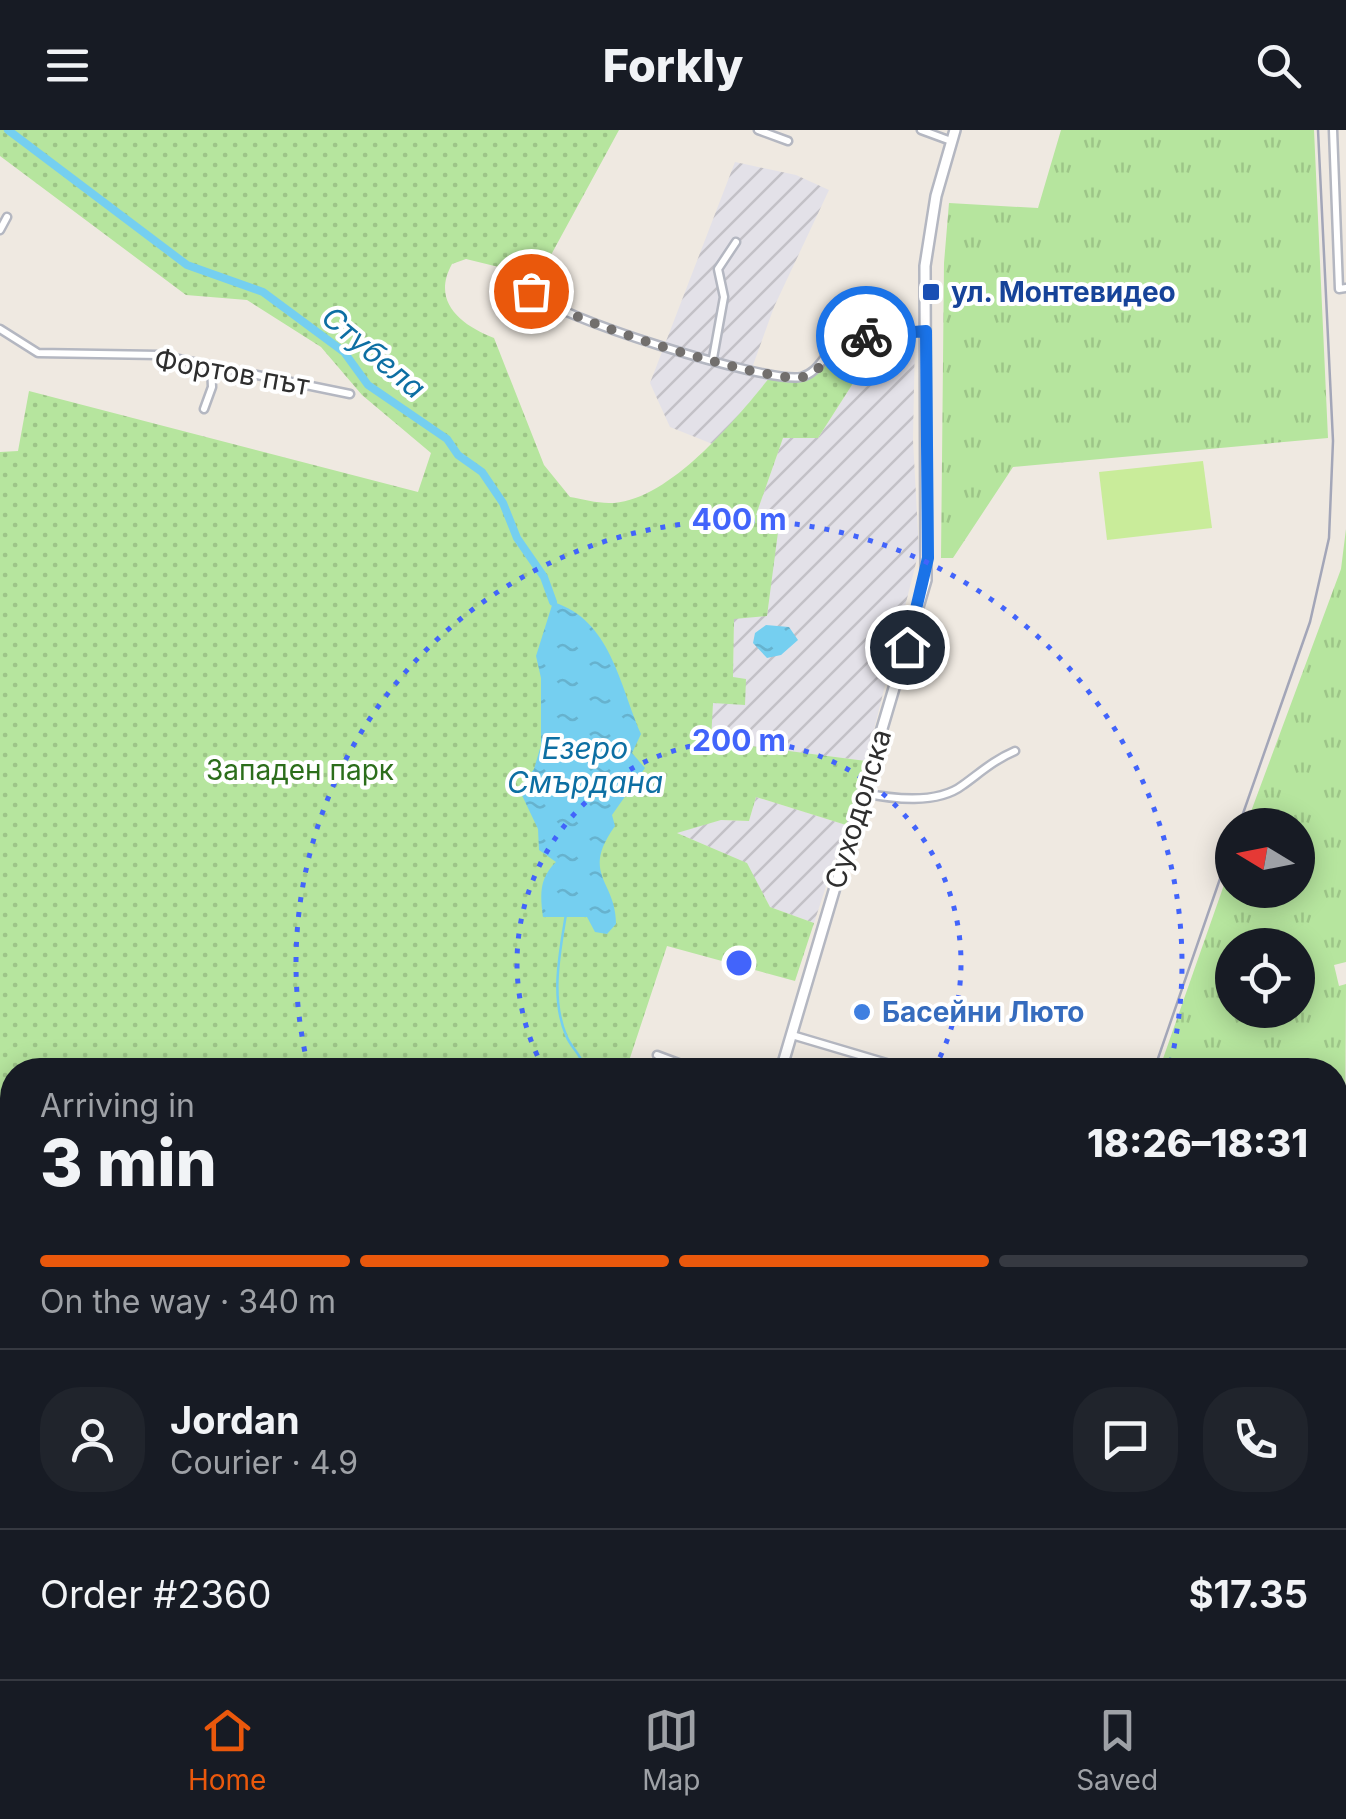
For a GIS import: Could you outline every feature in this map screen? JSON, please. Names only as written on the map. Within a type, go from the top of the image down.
[{"type":"street","points":[[758,130],[788,142]]},
{"type":"street","points":[[921,130],[951,141]]},
{"type":"street","name":"Суходолска","points":[[785,1058],[916,616],[928,558],[928,230],[955,130]]},
{"type":"street","points":[[1333,130],[1342,289]]},
{"type":"street","points":[[0,230],[6,216]]},
{"type":"street","points":[[713,358],[724,297],[718,269],[736,242]]},
{"type":"street","points":[[531,291],[578,318],[633,338],[802,377],[814,371],[842,342],[926,331]]},
{"type":"street","name":"Фортов път","points":[[0,330],[38,353],[159,355],[350,394]]},
{"type":"street","points":[[204,409],[212,387],[211,365]]},
{"type":"street","points":[[864,792],[901,799],[949,791],[1015,751]]},
{"type":"street","points":[[792,1034],[871,1058]]},
{"type":"street","points":[[657,1055],[665,1058]]},
{"type":"shaded area","points":[[735,162],[796,175],[829,190],[774,307],[752,368],[773,374],[715,445],[670,427],[650,383]]},
{"type":"shaded area","points":[[915,335],[913,440],[919,551],[866,761],[710,741],[713,702],[745,704],[733,677],[734,618],[767,616],[779,517],[756,515],[783,438],[818,438],[882,338]]},
{"type":"shaded area","points":[[756,797],[846,825],[814,923],[770,907],[746,863],[675,832],[721,820],[749,821]]},
{"type":"green space","name":"Западен парк","points":[[0,130],[619,130],[539,277],[466,259],[452,264],[445,290],[447,301],[461,319],[494,338],[544,465],[570,497],[594,502],[631,499],[677,474],[720,435],[770,377],[800,379],[845,344],[882,338],[818,438],[783,438],[756,515],[780,517],[767,616],[734,619],[733,677],[746,679],[745,705],[713,703],[711,741],[866,761],[846,825],[756,797],[749,821],[721,820],[677,833],[747,863],[770,907],[814,923],[795,981],[667,946],[630,1058],[0,1058],[0,452],[18,451],[29,391],[418,492],[431,453],[362,395],[321,347],[247,300],[186,295],[0,156]]},
{"type":"green space","points":[[1061,130],[1314,130],[1328,438],[1013,467],[953,558],[941,558],[944,263],[949,203],[1038,208]]},
{"type":"green space","points":[[1203,461],[1212,528],[1107,540],[1099,472]]},
{"type":"green space","points":[[1346,529],[1346,962],[1334,965],[1339,986],[1346,984],[1345,1058],[1163,1058],[1216,908],[1315,908],[1315,808],[1252,808],[1341,569]]},
{"type":"water","name":"Езеро Смърдана","points":[[553,602],[573,611],[601,638],[641,734],[632,753],[645,768],[612,815],[615,826],[600,856],[602,877],[615,909],[616,924],[607,934],[595,932],[587,917],[543,917],[542,887],[556,862],[539,850],[538,829],[519,789],[534,769],[541,745],[541,678],[536,656]]},
{"type":"water","points":[[766,625],[789,627],[798,640],[781,655],[767,658],[753,643],[755,633]]},
{"type":"waterway","name":"Стубела","points":[[8,130],[187,265],[263,292],[344,352],[368,385],[447,439],[458,455],[482,472],[503,503],[517,538],[544,577],[553,602]]},
{"type":"waterway","name":"Стубела","points":[[566,914],[558,1005],[566,1035],[580,1058]]},
{"type":"railway","points":[[1245,808],[1310,622],[1329,538],[1333,441],[1318,130]]},
{"type":"railway","points":[[1158,1058],[1215,893]]},
{"type":"way so far","points":[[531,291],[532,296],[578,318],[662,348],[792,378],[814,371],[836,345],[866,336]]},
{"type":"place","name":"ул. Монтевидео","points":[[931,292]]},
{"type":"place","name":"Басейни Люто","points":[[862,1012]]},
{"type":"route","points":[[866,336],[926,331],[928,558],[907,647]]}]
